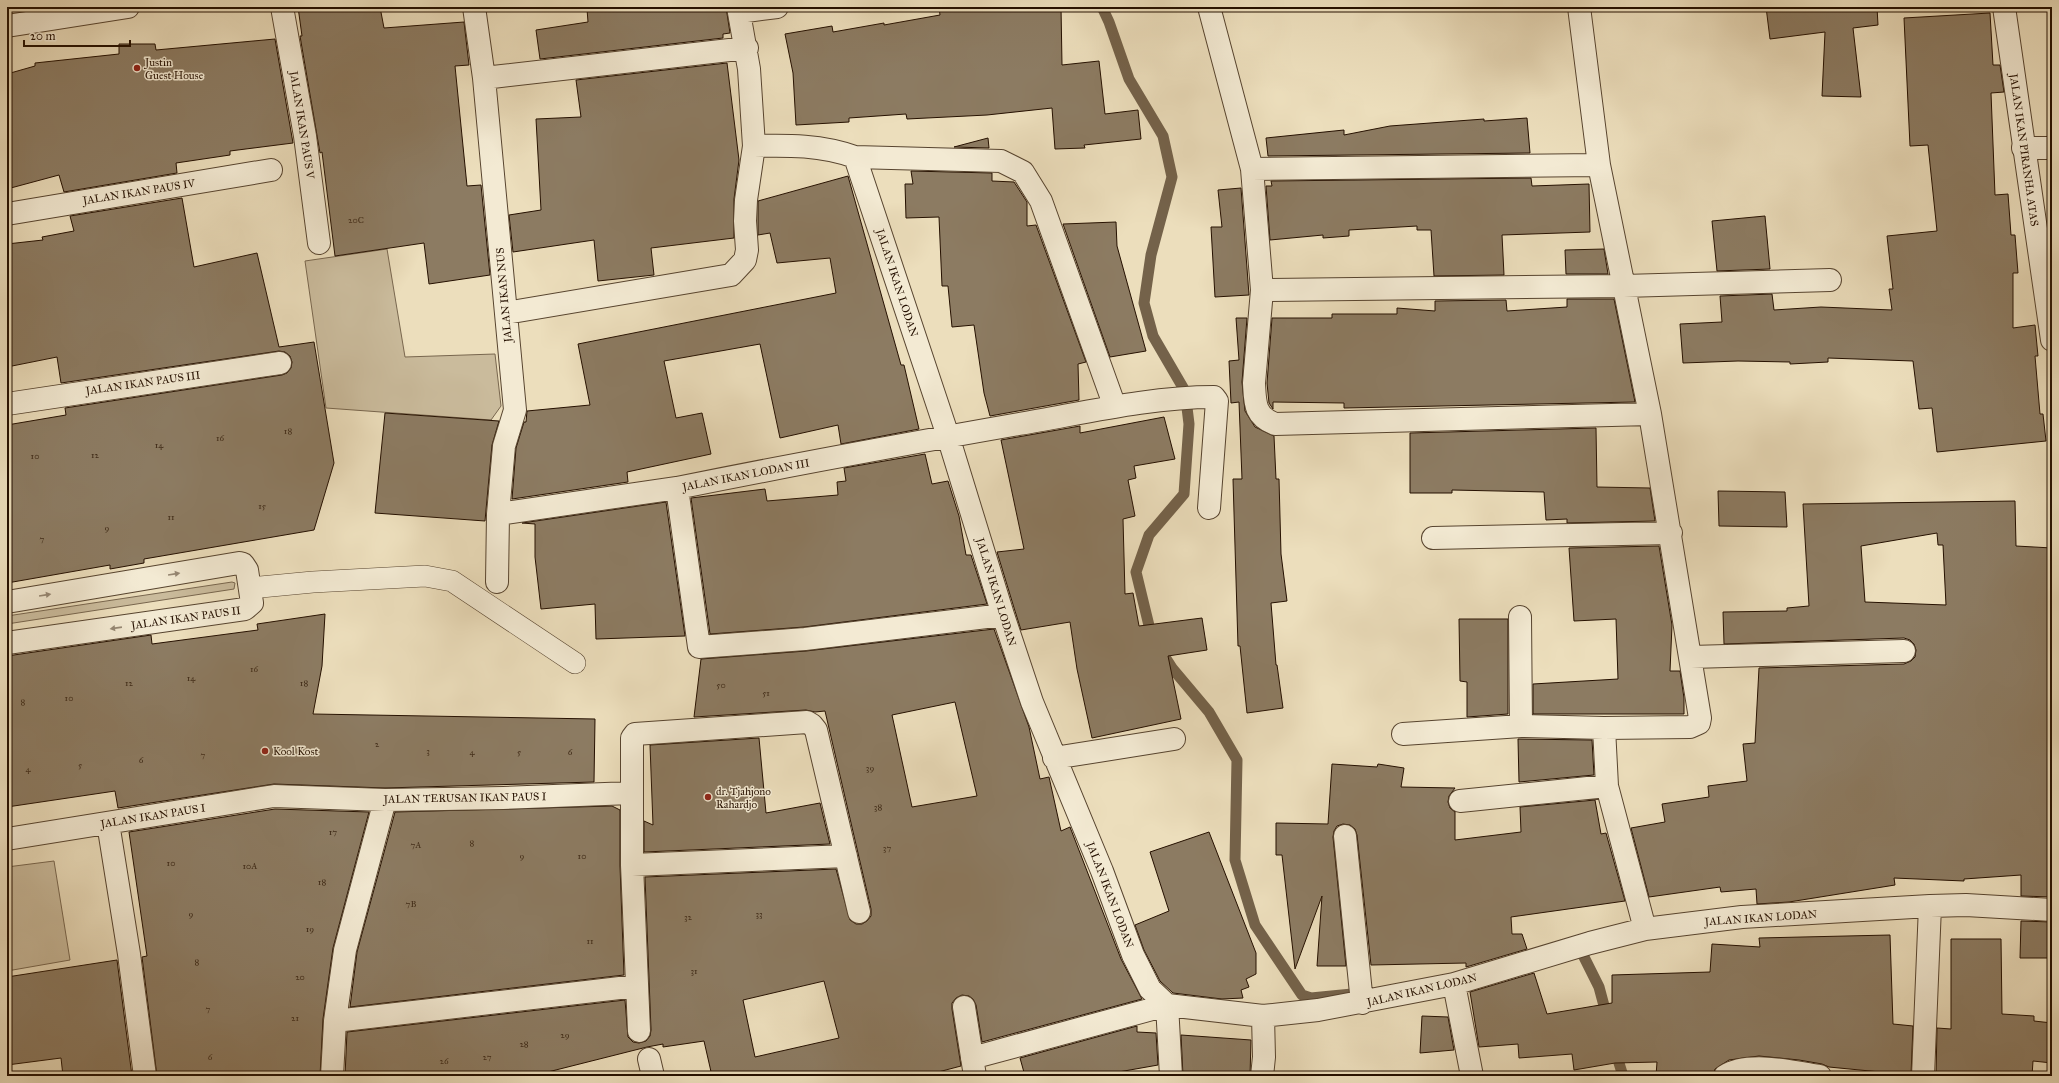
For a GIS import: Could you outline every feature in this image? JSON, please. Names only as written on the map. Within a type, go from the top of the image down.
[{"type":"street","points":[[7,26],[128,7]]},
{"type":"street","name":"JALAN IKAN PAUS V","points":[[282,7],[305,136],[319,243]]},
{"type":"street","name":"JALAN IKAN NUS","points":[[474,7],[484,78],[515,410],[504,446],[498,514],[497,582]]},
{"type":"street","points":[[506,313],[732,276],[745,260],[747,250],[745,221],[746,200],[754,146],[746,48],[739,10],[778,7]]},
{"type":"street","points":[[1209,7],[1252,169],[1262,290],[1254,383],[1258,413],[1267,421],[1274,424],[1650,414]]},
{"type":"street","points":[[1403,734],[1520,726],[1604,728],[1690,727],[1699,723],[1700,718],[1691,657],[1650,414],[1599,165],[1579,7]]},
{"type":"street","name":"JALAN IKAN PIRANHA ATAS","points":[[2004,7],[2023,148],[2052,340]]},
{"type":"street","points":[[484,78],[746,48]]},
{"type":"street","points":[[754,146],[792,145],[841,152],[855,157],[1001,161],[1023,172],[1041,201],[1115,407]]},
{"type":"street","points":[[2023,148],[2052,148]]},
{"type":"street","name":"JALAN IKAN LODAN","points":[[855,157],[948,436],[1003,615],[1032,702],[1102,871],[1133,955],[1150,988],[1167,1005],[1263,1016],[1361,993],[1454,984],[1590,943],[1645,929],[1742,917],[1966,905],[2052,910]]},
{"type":"street","points":[[1252,169],[1599,165]]},
{"type":"street","name":"JALAN IKAN PAUS IV","points":[[7,214],[271,170]]},
{"type":"street","points":[[1262,290],[1624,286],[1830,280]]},
{"type":"street","name":"JALAN IKAN PAUS III","points":[[7,404],[280,363]]},
{"type":"street","name":"JALAN IKAN LODAN III","points":[[1003,615],[805,640],[698,647],[677,488],[948,436],[1115,407],[1177,398],[1214,397],[1217,401],[1208,508]]},
{"type":"street","points":[[498,514],[677,488]]},
{"type":"street","points":[[1433,538],[1671,533]]},
{"type":"street","name":"JALAN IKAN PAUS II","points":[[7,602],[239,563],[243,564],[247,570],[252,604],[245,609],[7,643]]},
{"type":"street","points":[[1520,617],[1520,726]]},
{"type":"street","points":[[1691,657],[1904,651]]},
{"type":"street","points":[[639,1032],[636,986],[631,793],[632,738],[635,734],[807,722],[812,725],[816,730],[859,912]]},
{"type":"street","points":[[1604,728],[1607,786],[1645,929]]},
{"type":"street","points":[[1054,758],[1174,739]]},
{"type":"street","points":[[1460,801],[1607,786]]},
{"type":"street","name":"JALAN TERUSAN IKAN PAUS I","points":[[299,796],[385,800],[503,798],[631,793]]},
{"type":"street","name":"JALAN IKAN PAUS I","points":[[7,839],[274,796],[299,796]]},
{"type":"street","points":[[332,1076],[335,1021],[345,950],[385,800]]},
{"type":"street","points":[[108,823],[129,954],[145,1076]]},
{"type":"street","points":[[1345,836],[1361,993]]},
{"type":"street","points":[[632,865],[846,856]]},
{"type":"street","points":[[1923,1076],[1930,906]]},
{"type":"street","points":[[1454,984],[1472,1076]]},
{"type":"street","points":[[335,1021],[636,986]]},
{"type":"street","points":[[964,1007],[974,1067],[1167,1005],[1171,1076]]},
{"type":"street","points":[[1262,1076],[1264,1057],[1263,1016]]},
{"type":"street","points":[[1725,1076],[1732,1072],[1748,1070],[1774,1070],[1820,1076]]},
{"type":"lane","points":[[250,588],[314,582],[425,576],[452,582],[575,663]]},
{"type":"shaded area","points":[[387,249],[405,357],[495,354],[501,406],[491,420],[326,408],[305,261]]},
{"type":"shaded area","points":[[232,582],[235,583],[234,589],[7,624],[7,616]]},
{"type":"shaded area","points":[[54,861],[70,960],[7,971],[7,867]]},
{"type":"building","points":[[298,7],[380,7],[384,28],[464,22],[469,65],[455,66],[467,186],[481,185],[490,275],[429,284],[424,243],[335,256],[322,152],[320,153],[300,36],[302,36]]},
{"type":"building","points":[[614,7],[726,7],[730,33],[723,34],[723,38],[540,59],[536,30],[588,22],[587,9]]},
{"type":"building","points":[[939,7],[1061,7],[1062,65],[1099,61],[1105,114],[1138,110],[1141,139],[1084,145],[1085,148],[1055,149],[1052,108],[987,115],[907,119],[906,114],[849,118],[849,122],[796,125],[793,73],[785,34],[832,26],[833,32],[884,23],[884,25],[940,15]]},
{"type":"building","points":[[1766,7],[1877,7],[1878,25],[1853,28],[1861,97],[1822,96],[1825,32],[1770,39]]},
{"type":"building","points":[[1990,13],[1993,65],[2000,65],[2004,92],[1991,93],[1995,195],[2008,194],[2011,235],[2015,235],[2018,273],[2013,273],[2013,328],[2035,325],[2038,356],[2035,356],[2040,414],[2043,414],[2046,441],[1937,452],[1932,408],[1919,409],[1913,361],[1828,358],[1828,362],[1790,364],[1790,362],[1738,361],[1683,363],[1680,324],[1722,322],[1720,296],[1772,294],[1774,310],[1821,307],[1892,310],[1889,289],[1893,289],[1887,236],[1937,231],[1928,145],[1910,146],[1904,18]]},
{"type":"building","points":[[275,39],[293,143],[230,151],[230,155],[176,163],[177,173],[64,192],[59,175],[7,189],[7,74],[35,66],[35,63],[119,54],[119,44],[155,44],[156,50]]},
{"type":"building","points":[[727,63],[739,160],[734,199],[734,238],[651,248],[654,275],[598,281],[594,240],[513,252],[509,215],[541,210],[536,119],[581,117],[576,80]]},
{"type":"building","points":[[1527,118],[1530,153],[1268,156],[1266,138],[1344,130],[1344,135],[1390,126],[1484,119],[1484,121]]},
{"type":"building","points":[[988,138],[989,148],[954,147]]},
{"type":"building","points":[[911,171],[992,173],[992,181],[1014,182],[1027,202],[1027,226],[1036,225],[1086,362],[1078,364],[1079,400],[990,416],[984,393],[974,325],[952,327],[948,286],[942,286],[939,217],[906,218],[905,184],[913,184]]},
{"type":"building","points":[[848,176],[901,365],[904,365],[919,429],[841,444],[838,425],[780,438],[760,344],[664,361],[676,418],[702,413],[711,454],[627,472],[628,482],[512,499],[516,448],[524,422],[526,422],[527,411],[590,405],[578,344],[836,293],[830,258],[777,263],[770,233],[758,235],[758,201]]},
{"type":"building","points":[[1531,178],[1532,186],[1589,184],[1590,232],[1502,235],[1504,275],[1434,276],[1431,230],[1417,230],[1417,226],[1349,230],[1349,236],[1323,238],[1323,235],[1270,240],[1266,186],[1272,186],[1271,181]]},
{"type":"building","points":[[1241,188],[1249,295],[1215,297],[1211,227],[1222,227],[1218,190]]},
{"type":"building","points":[[182,198],[194,267],[257,253],[279,347],[314,342],[334,463],[314,530],[144,559],[144,563],[110,569],[110,565],[7,583],[7,425],[66,415],[65,408],[282,375],[287,373],[291,368],[292,362],[290,356],[285,352],[279,351],[61,383],[57,357],[7,367],[7,244],[43,240],[42,237],[74,231],[70,216]]},
{"type":"building","points":[[1765,216],[1770,269],[1717,271],[1712,221]]},
{"type":"building","points":[[1116,222],[1117,246],[1146,351],[1110,357],[1063,224]]},
{"type":"building","points":[[1604,249],[1608,274],[1566,274],[1565,250]]},
{"type":"building","points":[[1567,299],[1614,299],[1635,402],[1344,408],[1344,403],[1273,402],[1273,409],[1269,403],[1267,383],[1272,318],[1332,318],[1332,314],[1397,314],[1397,308],[1435,311],[1435,301],[1506,300],[1507,311],[1567,307]]},
{"type":"building","points":[[1236,318],[1247,318],[1242,382],[1245,411],[1255,427],[1274,436],[1276,479],[1279,479],[1281,554],[1287,601],[1271,603],[1276,665],[1283,708],[1247,713],[1240,646],[1238,646],[1233,479],[1242,479],[1239,402],[1231,403],[1229,361],[1239,360]]},
{"type":"building","points":[[385,413],[499,421],[492,445],[485,521],[375,513]]},
{"type":"building","points":[[1164,417],[1175,459],[1134,466],[1136,478],[1128,480],[1135,516],[1123,519],[1125,594],[1133,593],[1139,626],[1202,618],[1207,650],[1168,656],[1181,719],[1092,738],[1077,669],[1070,622],[1021,630],[1015,611],[997,552],[1024,549],[1001,440],[1080,426],[1080,433]]},
{"type":"building","points":[[1596,428],[1597,487],[1650,488],[1655,521],[1567,523],[1567,519],[1546,520],[1544,492],[1452,490],[1452,493],[1410,493],[1410,433]]},
{"type":"building","points":[[925,454],[932,484],[948,481],[959,516],[966,555],[971,555],[987,604],[804,627],[710,634],[691,498],[765,489],[767,501],[838,495],[837,482],[846,481],[844,468]]},
{"type":"building","points":[[1718,491],[1785,492],[1787,527],[1719,526]]},
{"type":"building","points":[[2015,501],[2016,546],[2052,548],[2052,897],[2021,896],[2021,875],[1964,879],[1964,881],[1894,878],[1895,885],[1789,902],[1757,904],[1756,889],[1721,892],[1720,887],[1649,897],[1631,828],[1665,822],[1662,804],[1709,797],[1708,786],[1747,781],[1743,744],[1755,743],[1759,668],[1904,664],[1911,661],[1915,657],[1916,650],[1914,644],[1910,640],[1904,638],[1724,644],[1723,612],[1787,611],[1787,608],[1809,606],[1803,504]],"holes":[[[1937,533],[1938,545],[1943,545],[1946,605],[1865,602],[1861,546]]]},
{"type":"building","points":[[666,502],[685,636],[596,639],[595,604],[541,609],[535,557],[535,524],[522,523]]},
{"type":"building","points":[[1659,546],[1672,625],[1670,671],[1680,671],[1684,698],[1684,714],[1533,714],[1533,684],[1618,679],[1616,619],[1574,621],[1569,548]]},
{"type":"building","points":[[325,614],[322,666],[313,714],[595,719],[594,782],[385,788],[274,784],[118,808],[115,791],[7,807],[7,656],[151,635],[152,644],[258,630],[257,624]]},
{"type":"building","points":[[1459,619],[1508,619],[1508,714],[1467,717],[1467,682],[1460,681]]},
{"type":"building","points":[[994,629],[1029,727],[1040,779],[1049,777],[1061,831],[1070,827],[1121,959],[1142,999],[982,1042],[976,1005],[973,999],[969,996],[962,995],[956,998],[952,1003],[961,1066],[923,1076],[712,1076],[704,1041],[663,1047],[663,1044],[647,1047],[532,1076],[345,1076],[347,1032],[625,1000],[628,1037],[633,1042],[639,1043],[646,1041],[650,1036],[651,1030],[645,877],[836,869],[850,920],[856,924],[862,924],[867,921],[871,916],[871,909],[825,711],[815,712],[806,710],[694,717],[701,659],[806,651]],"holes":[[[955,702],[977,796],[912,807],[892,715]],[[824,981],[839,1038],[755,1057],[743,1000]]]},
{"type":"building","name":"dr. Tjahjono Rahardjo","points":[[759,738],[766,813],[820,803],[830,844],[644,852],[644,821],[653,825],[650,745]]},
{"type":"building","points":[[1518,739],[1592,740],[1594,775],[1519,782]]},
{"type":"building","points":[[1332,764],[1377,767],[1378,764],[1404,768],[1401,787],[1455,788],[1449,796],[1448,802],[1450,808],[1455,812],[1455,840],[1521,832],[1520,807],[1595,800],[1601,834],[1606,833],[1625,901],[1511,917],[1512,934],[1522,934],[1527,949],[1466,967],[1466,963],[1371,965],[1357,835],[1355,829],[1350,825],[1343,824],[1337,826],[1333,837],[1346,966],[1317,966],[1322,896],[1295,969],[1282,855],[1276,855],[1276,823],[1328,824]]},
{"type":"building","points":[[612,806],[620,810],[620,866],[624,975],[350,1007],[357,952],[395,812]]},
{"type":"building","points":[[275,809],[369,812],[333,948],[323,1019],[320,1076],[157,1076],[142,957],[147,956],[129,832]]},
{"type":"building","points":[[1209,832],[1256,953],[1256,974],[1246,979],[1249,987],[1241,990],[1243,998],[1222,999],[1173,993],[1160,981],[1144,950],[1135,925],[1169,911],[1150,852]]},
{"type":"building","points":[[2021,921],[2052,922],[2052,958],[2020,958]]},
{"type":"building","points":[[1890,935],[1893,1024],[1913,1026],[1911,1075],[1829,1067],[1822,1064],[1799,1060],[1759,1056],[1729,1060],[1715,1069],[1713,1076],[1656,1076],[1657,1062],[1615,1063],[1574,1070],[1572,1054],[1519,1058],[1518,1044],[1479,1047],[1470,992],[1534,973],[1547,1014],[1612,1003],[1612,975],[1710,972],[1712,944],[1760,947],[1759,938]]},
{"type":"building","points":[[1951,939],[2001,939],[2002,1014],[2034,1016],[2034,1021],[2052,1023],[2052,1063],[2033,1061],[2032,1076],[1936,1076],[1937,1028],[1951,1029]]},
{"type":"building","points":[[117,960],[132,1076],[63,1076],[61,1058],[7,1065],[7,977]]},
{"type":"building","points":[[1422,1016],[1448,1017],[1454,1050],[1420,1053]]},
{"type":"building","points":[[1137,1026],[1137,1032],[1156,1033],[1158,1065],[1096,1076],[1025,1076],[1020,1058]]},
{"type":"building","points":[[1181,1035],[1251,1040],[1250,1076],[1183,1076]]},
{"type":"waterway","points":[[1102,7],[1109,22],[1129,79],[1163,136],[1172,177],[1151,255],[1144,303],[1153,336],[1185,391],[1189,424],[1184,494],[1149,535],[1136,572],[1152,638]]},
{"type":"waterway","points":[[1163,654],[1172,668],[1209,712],[1237,760],[1235,860],[1255,925],[1302,995],[1311,998],[1352,994]]},
{"type":"waterway","points":[[1577,943],[1599,987],[1607,1017]]},
{"type":"waterway","points":[[1615,1050],[1623,1076]]},
{"type":"place","name":"Justin Guest House","points":[[137,68]]},
{"type":"place","name":"Kool Kost","points":[[265,751]]},
{"type":"place","name":"dr. Tjahjono Rahardjo","points":[[708,797]]}]
